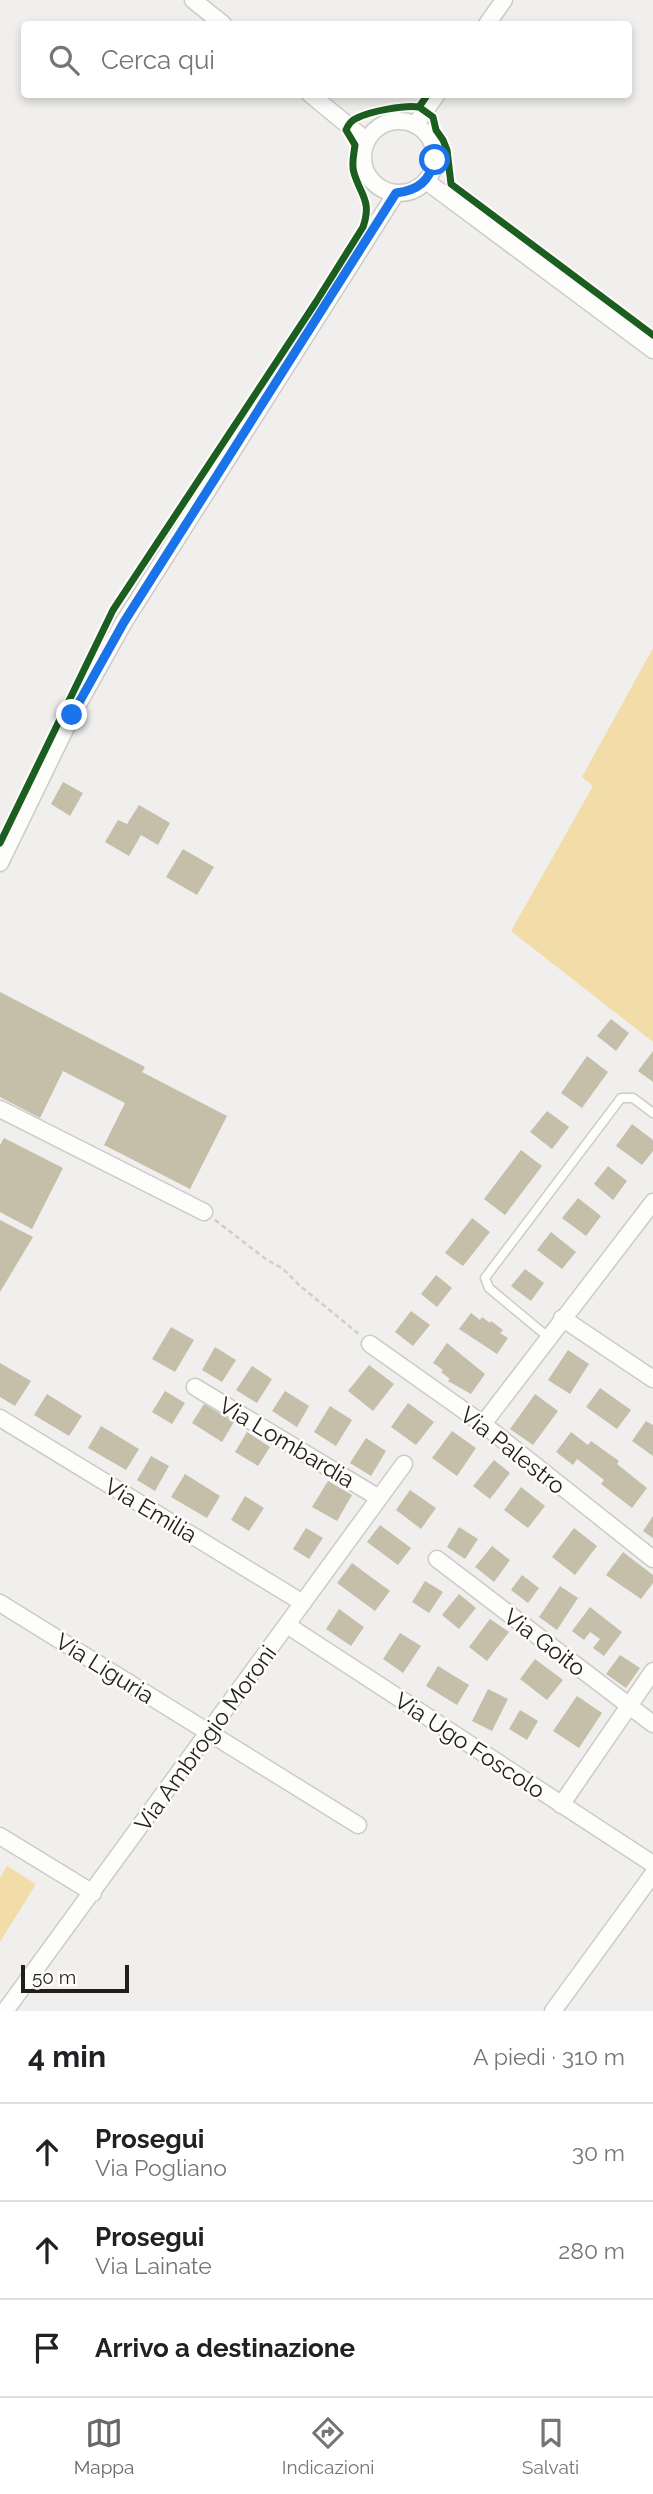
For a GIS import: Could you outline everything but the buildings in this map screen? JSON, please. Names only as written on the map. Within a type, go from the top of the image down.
[{"type":"street","points":[[193,0],[219,21]]},
{"type":"street","points":[[489,21],[504,0]]},
{"type":"street","points":[[315,98],[367,141]]},
{"type":"street","points":[[415,125],[434,98]]},
{"type":"street","points":[[402,121],[415,125],[426,133],[433,146],[435,160],[431,173],[425,181],[410,191],[396,193],[383,189],[371,180],[365,168],[363,154],[367,141],[375,130],[388,123],[402,121]]},
{"type":"street","points":[[425,181],[653,351]]},
{"type":"street","points":[[0,863],[72,715],[124,622],[396,193]]},
{"type":"street","points":[[0,1109],[204,1212]]},
{"type":"street","points":[[483,1424],[653,1202]]},
{"type":"street","points":[[562,1318],[653,1379]]},
{"type":"street","name":"Via Palestro","points":[[370,1344],[483,1424],[653,1559]]},
{"type":"street","name":"Via Lombardia","points":[[195,1387],[379,1498]]},
{"type":"street","name":"Via Emilia","points":[[0,1418],[303,1603]]},
{"type":"street","name":"Via Ambrogio Moroni","points":[[5,2011],[404,1464]]},
{"type":"street","name":"Via Goito","points":[[437,1559],[653,1724]]},
{"type":"street","name":"Via Liguria","points":[[0,1603],[358,1825]]},
{"type":"street","name":"Via Ugo Foscolo","points":[[287,1625],[653,1864]]},
{"type":"street","points":[[561,1805],[653,1671]]},
{"type":"street","points":[[0,1836],[93,1893]]},
{"type":"street","points":[[553,2011],[653,1874]]},
{"type":"lane","points":[[548,1337],[489,1289],[485,1278],[621,1098],[633,1098],[653,1113]]},
{"type":"path","points":[[204,1212],[267,1260],[282,1268],[370,1344]]},
{"type":"shaded area","points":[[653,648],[653,1042],[511,931],[593,786],[582,777]]},
{"type":"shaded area","points":[[7,1866],[36,1884],[0,1942],[0,1878]]},
{"type":"cycle path","points":[[425,98],[419,107],[433,117],[436,130],[443,140],[447,150],[451,184],[653,335]]},
{"type":"cycle path","points":[[0,843],[113,610],[363,227],[366,205],[353,170],[355,145],[346,130],[348,126],[355,119],[370,113],[419,107]]},
{"type":"cycle path","points":[[92,678],[124,622],[238,443]]},
{"type":"route","points":[[72,715],[124,622],[396,193],[410,191],[423,184],[431,173],[435,160]]}]
